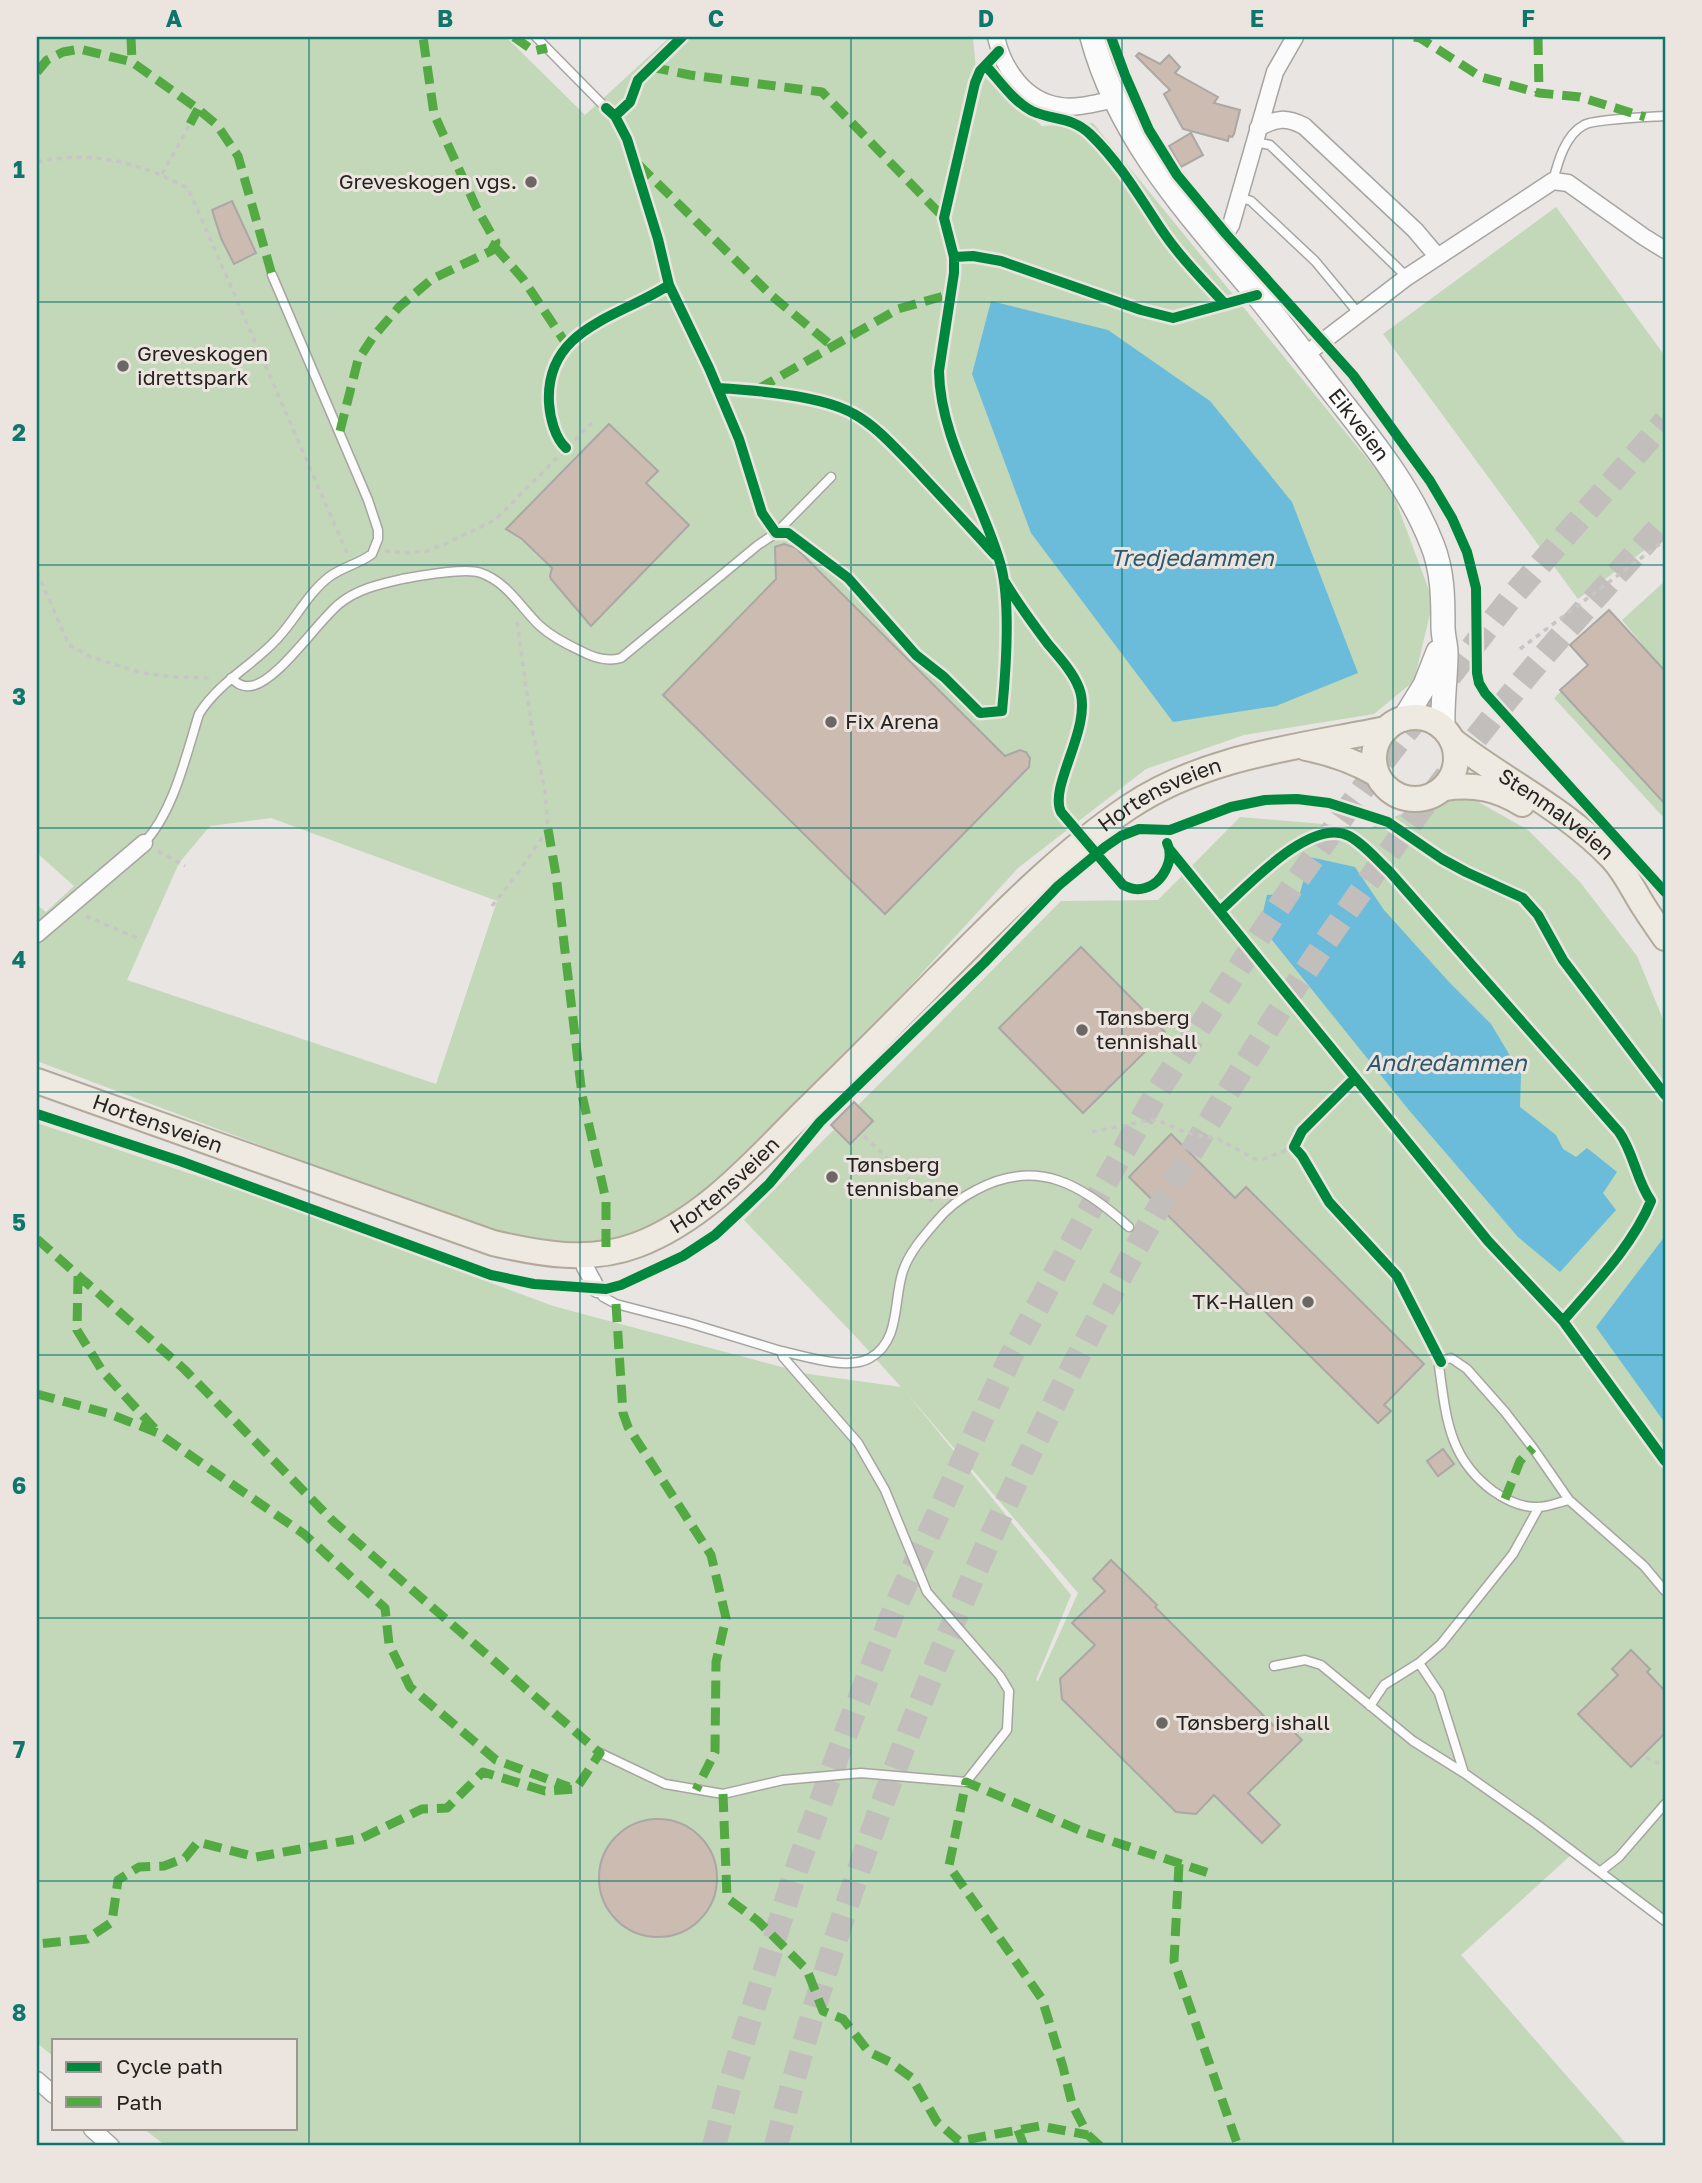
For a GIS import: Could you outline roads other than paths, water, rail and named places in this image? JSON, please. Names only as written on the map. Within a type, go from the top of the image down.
[{"type":"main road","name":"Eikveien","points":[[1092,37],[1107,81],[1142,150],[1162,179],[1387,460],[1432,544],[1444,603],[1446,653],[1443,687],[1448,734]]},
{"type":"main road","name":"Eikveien","points":[[1395,724],[1425,685],[1437,657],[1443,629]]},
{"type":"main road","name":"Stenmalveien","points":[[1395,724],[1412,717],[1429,719],[1485,764],[1559,811],[1626,874],[1643,906],[1665,938]]},
{"type":"main road","name":"Hortensveien","points":[[37,1081],[493,1243],[552,1256],[606,1253],[635,1245],[680,1224],[734,1181],[1003,912],[1079,844],[1147,796],[1198,772],[1249,755],[1299,747],[1395,724]]},
{"type":"main road","points":[[1377,774],[1375,750],[1379,739],[1395,724]]},
{"type":"main road","points":[[1444,788],[1456,765],[1456,752],[1448,734]]},
{"type":"main road","name":"Hortensveien","points":[[1299,747],[1328,752],[1354,761],[1377,774]]},
{"type":"main road","name":"Stenmalveien","points":[[1377,774],[1384,786],[1407,799],[1433,796],[1444,788],[1462,786],[1497,790],[1575,842],[1643,906]]},
{"type":"street","points":[[996,37],[999,51],[1012,75],[1031,93],[1047,102],[1070,106],[1116,99]]},
{"type":"street","points":[[1217,247],[1231,225],[1275,72],[1295,37]]},
{"type":"street","points":[[1256,135],[1279,119],[1290,119],[1304,126],[1415,230],[1437,256]]},
{"type":"street","points":[[1305,355],[1407,277],[1553,181],[1568,183],[1665,250]]},
{"type":"street","points":[[37,934],[144,843]]},
{"type":"street","points":[[584,1255],[585,1267],[597,1289]]},
{"type":"street","points":[[37,2080],[52,2093]]},
{"type":"street","points":[[93,2130],[111,2146]]},
{"type":"lane","points":[[536,37],[606,108]]},
{"type":"lane","points":[[1553,181],[1571,135],[1585,123],[1665,116]]},
{"type":"lane","points":[[1256,135],[1270,145],[1407,277]]},
{"type":"lane","points":[[1238,197],[1251,201],[1315,261],[1359,314]]},
{"type":"lane","points":[[144,843],[161,820],[177,782],[199,714],[211,697],[276,641],[330,576],[367,558],[375,551],[378,539],[378,530],[368,500],[272,275]]},
{"type":"lane","points":[[231,678],[239,685],[247,687],[267,678],[339,604],[361,590],[450,572],[474,571],[490,578],[508,590],[542,628],[559,640],[591,657],[608,660],[621,658],[776,533],[831,477]]},
{"type":"lane","points":[[597,1289],[603,1297],[616,1304],[781,1351],[842,1364],[868,1360],[879,1352],[890,1334],[903,1271],[919,1242],[944,1212],[964,1196],[992,1181],[1025,1174],[1057,1180],[1108,1208],[1129,1227]]},
{"type":"lane","points":[[600,1753],[665,1784],[723,1794],[783,1780],[861,1773],[966,1782],[1007,1730],[1009,1691],[927,1592],[884,1490],[858,1443],[783,1357],[781,1351]]},
{"type":"lane","points":[[1569,1500],[1539,1507],[1524,1506],[1504,1499],[1486,1485],[1460,1456],[1450,1431],[1439,1366],[1443,1360],[1451,1358],[1467,1369],[1533,1448],[1569,1500],[1644,1566],[1665,1591]]},
{"type":"lane","points":[[1370,1706],[1384,1685],[1419,1663],[1441,1644],[1513,1555],[1539,1507]]},
{"type":"lane","points":[[1274,1665],[1305,1660],[1321,1665],[1413,1741],[1464,1773],[1601,1871],[1665,1921]]},
{"type":"lane","points":[[1419,1663],[1439,1693],[1464,1773]]},
{"type":"lane","points":[[1601,1871],[1619,1857],[1665,1804]]},
{"type":"water","name":"Tredjedammen","points":[[991,301],[1108,330],[1210,401],[1292,502],[1358,673],[1276,706],[1173,722],[1031,533],[972,374]]},
{"type":"water","name":"Andredammen","points":[[1310,857],[1355,867],[1384,910],[1491,1024],[1521,1074],[1520,1107],[1556,1135],[1563,1149],[1576,1157],[1587,1148],[1617,1172],[1603,1193],[1616,1210],[1560,1272],[1518,1237],[1408,1109],[1260,925],[1267,895],[1300,893]]},
{"type":"water","points":[[1665,1236],[1665,1423],[1596,1327]]},
{"type":"tunnel","points":[[714,2146],[730,2084],[793,1879],[896,1605],[1010,1358],[1079,1229],[1157,1092],[1292,887],[1374,773],[1510,599],[1665,421]]},
{"type":"tunnel","points":[[776,2146],[832,1950],[900,1756],[978,1565],[1067,1378],[1166,1196],[1273,1020],[1390,851],[1533,668],[1665,521]]},
{"type":"place","name":"Greveskogen vgs.","points":[[531,182]]},
{"type":"place","name":"Greveskogen idrettspark","points":[[123,366]]},
{"type":"place","name":"Fix Arena","points":[[831,722]]},
{"type":"place","name":"Tønsberg tennishall","points":[[1082,1030]]},
{"type":"place","name":"Tønsberg tennisbane","points":[[832,1177]]},
{"type":"place","name":"TK-Hallen","points":[[1308,1302]]},
{"type":"place","name":"Tønsberg ishall","points":[[1162,1723]]}]
